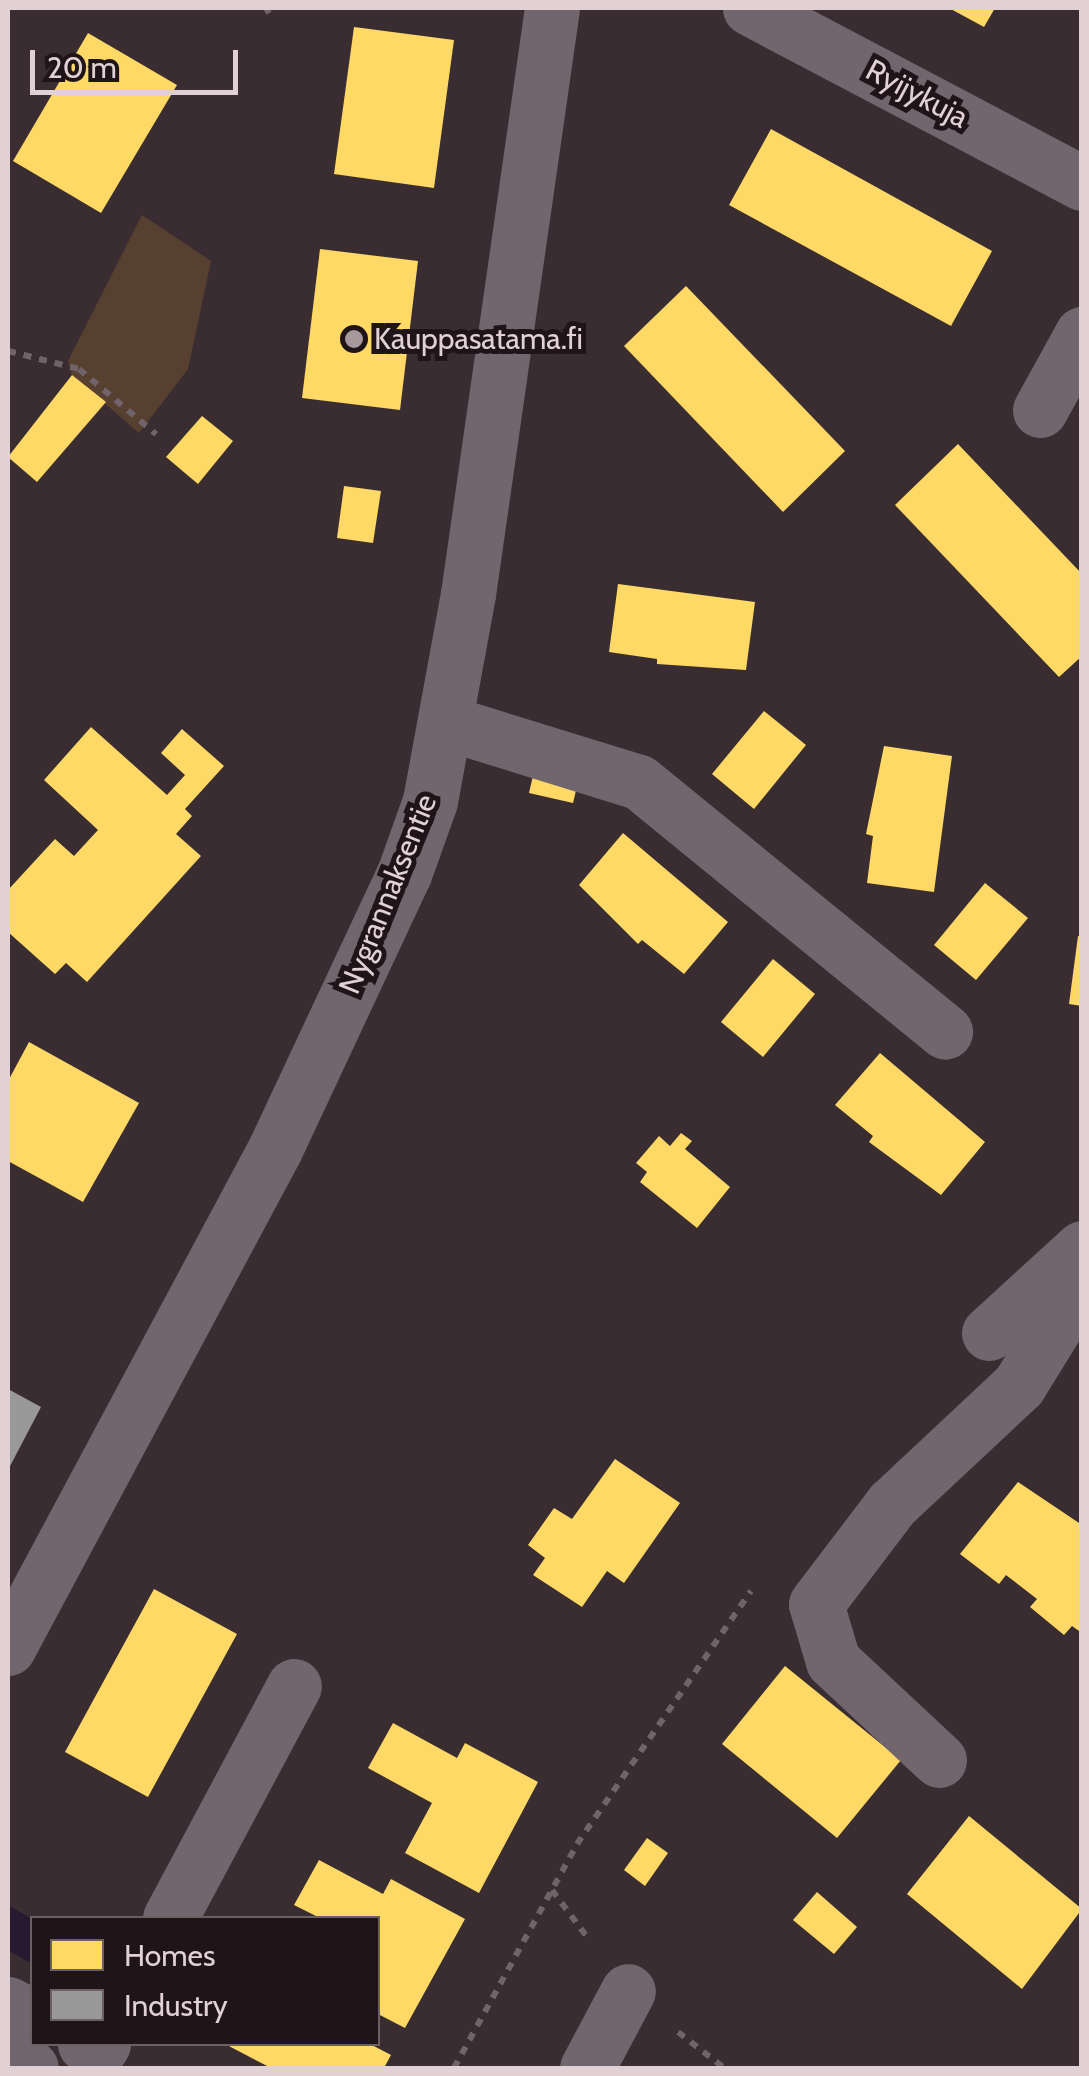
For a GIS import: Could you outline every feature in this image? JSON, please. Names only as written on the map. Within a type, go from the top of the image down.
[{"type":"street","name":"Nygrannaksentie","points":[[8,1648],[275,1149],[404,874],[448,723],[552,8]]},
{"type":"street","name":"Ryijykuja","points":[[750,8],[1082,184]]},
{"type":"street","points":[[1040,410],[1082,334]]},
{"type":"street","points":[[448,723],[639,782],[945,1032]]},
{"type":"street","points":[[989,1333],[1082,1248]]},
{"type":"street","points":[[939,1760],[834,1660],[816,1604],[892,1504],[1020,1385],[1082,1283]]},
{"type":"street","points":[[171,1916],[294,1686]]},
{"type":"street","points":[[587,2068],[628,1992]]},
{"type":"street","points":[[8,2055],[31,2068]]},
{"type":"path","points":[[8,351],[80,369],[156,434]]},
{"type":"path","points":[[454,2068],[577,1844],[755,1586]]},
{"type":"shaded area","points":[[142,215],[211,261],[188,369],[139,433],[72,375],[68,361]]},
{"type":"shaded area","points":[[8,1905],[30,1918],[30,1963],[8,1950]]},
{"type":"building: Homes","points":[[949,8],[995,8],[984,27]]},
{"type":"building: Homes","points":[[354,27],[454,40],[434,188],[334,174]]},
{"type":"building: Homes","points":[[88,33],[177,85],[101,213],[13,161]]},
{"type":"building: Homes","points":[[771,129],[992,251],[951,326],[729,205]]},
{"type":"building: Homes","points":[[320,249],[418,261],[400,410],[302,398]]},
{"type":"building: Homes","points":[[686,286],[845,451],[783,512],[624,346]]},
{"type":"building: Homes","points":[[72,375],[106,402],[37,482],[8,457]]},
{"type":"building: Homes","points":[[202,416],[233,441],[198,484],[166,457]]},
{"type":"building: Homes","points":[[958,444],[1082,574],[1082,656],[1059,677],[895,505]]},
{"type":"building: Homes","points":[[344,486],[381,491],[373,543],[337,538]]},
{"type":"building: Homes","points":[[618,584],[755,602],[746,670],[657,664],[657,659],[609,652]]},
{"type":"building: Homes","points":[[764,711],[806,745],[754,809],[712,774]]},
{"type":"building: Homes","points":[[91,727],[167,795],[185,775],[161,753],[182,729],[224,766],[185,809],[192,816],[176,834],[201,856],[87,982],[66,963],[55,974],[8,932],[8,890],[55,839],[74,856],[98,830],[44,780]]},
{"type":"building: Homes","points":[[884,746],[952,756],[934,892],[867,883],[873,836],[866,834]]},
{"type":"building: Homes","points":[[535,767],[579,778],[573,803],[529,793]]},
{"type":"building: Homes","points":[[623,833],[728,922],[684,974],[642,940],[638,944],[579,885]]},
{"type":"building: Homes","points":[[985,883],[1028,918],[976,980],[934,945]]},
{"type":"building: Homes","points":[[1078,936],[1082,937],[1082,1006],[1069,1004]]},
{"type":"building: Homes","points":[[773,959],[815,994],[763,1057],[721,1022]]},
{"type":"building: Homes","points":[[29,1042],[139,1103],[83,1202],[8,1161],[8,1081]]},
{"type":"building: Homes","points":[[880,1053],[985,1142],[941,1195],[869,1142],[873,1136],[835,1105]]},
{"type":"building: Homes","points":[[681,1133],[692,1141],[685,1149],[730,1187],[697,1228],[640,1182],[647,1172],[636,1163],[659,1136],[670,1146]]},
{"type":"building: Homes","points":[[615,1459],[680,1503],[624,1583],[607,1571],[582,1607],[533,1575],[545,1558],[528,1545],[554,1508],[572,1519]]},
{"type":"building: Homes","points":[[1018,1482],[1082,1525],[1082,1633],[1072,1626],[1064,1635],[1030,1607],[1037,1599],[1006,1575],[999,1584],[960,1554]]},
{"type":"building: Homes","points":[[154,1589],[237,1634],[148,1797],[65,1752]]},
{"type":"building: Homes","points":[[785,1666],[901,1760],[837,1838],[722,1744]]},
{"type":"building: Homes","points":[[393,1723],[457,1758],[465,1743],[538,1782],[479,1893],[405,1853],[432,1803],[368,1768]]},
{"type":"building: Homes","points":[[969,1816],[1082,1909],[1022,1989],[907,1894]]},
{"type":"building: Homes","points":[[647,1838],[668,1853],[645,1886],[624,1870]]},
{"type":"building: Homes","points":[[319,1860],[383,1894],[391,1879],[465,1919],[405,2028],[380,2015],[380,1916],[316,1916],[294,1905]]},
{"type":"building: Homes","points":[[817,1892],[857,1927],[834,1954],[793,1920]]},
{"type":"building: Homes","points":[[229,2046],[374,2046],[391,2055],[384,2068],[271,2068]]},
{"type":"building: Industry","points":[[8,1389],[41,1407],[8,1470]]},
{"type":"place","name":"Kauppasatama.fi","points":[[354,339]]}]
